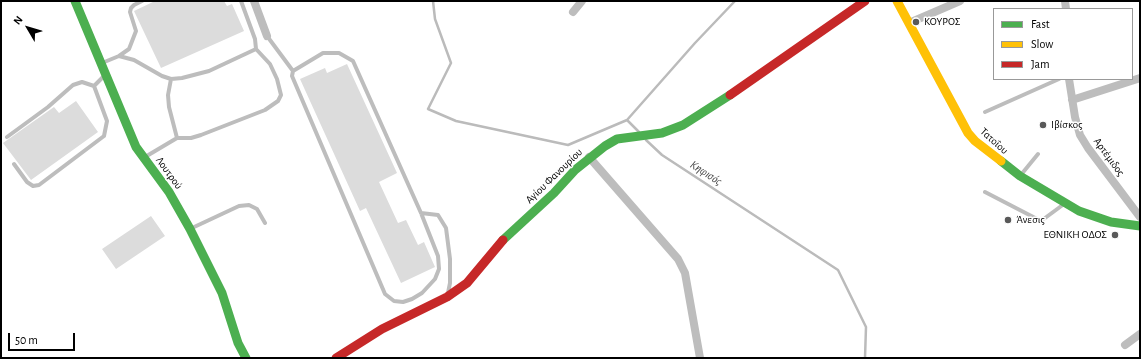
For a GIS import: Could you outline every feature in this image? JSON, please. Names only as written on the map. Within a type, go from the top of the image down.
[{"type":"street","name":"Λουτρού","points":[[75,1],[136,147],[169,192],[190,229],[222,293],[238,343],[246,358]]},
{"type":"street","points":[[254,1],[267,36]]},
{"type":"street","points":[[573,12],[582,1]]},
{"type":"street","name":"Αγίου Φανουρίου","points":[[336,358],[382,329],[447,297],[467,283],[495,249],[554,193],[574,170],[590,157],[617,139],[662,134],[701,115],[865,1]]},
{"type":"street","name":"Τατοΐου","points":[[897,1],[968,133],[983,149],[1020,176],[1064,203],[1088,215],[1103,220],[1140,226]]},
{"type":"street","points":[[909,23],[960,1]]},
{"type":"street","points":[[1072,100],[1140,78]]},
{"type":"street","name":"Αρτέμιδος","points":[[1069,80],[1080,135],[1088,148],[1140,217]]},
{"type":"street","points":[[590,157],[678,258],[685,272],[700,358]]},
{"type":"street","points":[[1125,344],[1140,334]]},
{"type":"lane","points":[[100,63],[119,56],[129,48],[135,38],[136,31],[130,12],[131,8],[142,1]]},
{"type":"lane","points":[[143,158],[177,138],[191,138],[201,135],[265,110],[278,101],[281,95],[277,79],[270,64],[256,49],[255,39],[241,1]]},
{"type":"lane","points":[[267,36],[293,71],[292,76],[385,294],[394,301],[403,302],[412,299],[422,293],[435,279],[439,269],[438,256],[421,213],[353,62],[338,53],[323,53],[293,71]]},
{"type":"lane","points":[[119,56],[134,60],[162,76],[172,79],[209,71],[256,49]]},
{"type":"lane","points":[[94,86],[105,74]]},
{"type":"lane","points":[[172,79],[168,95],[168,107],[177,138]]},
{"type":"lane","points":[[984,112],[1057,80]]},
{"type":"lane","points":[[7,137],[48,107],[73,85],[82,82],[94,86]]},
{"type":"lane","points":[[14,164],[27,182],[33,186],[39,185],[104,136],[107,121],[94,86]]},
{"type":"lane","points":[[1020,176],[1038,154]]},
{"type":"lane","points":[[985,192],[1041,221],[1064,203]]},
{"type":"lane","points":[[190,229],[239,206],[249,205],[257,208],[265,223]]},
{"type":"lane","points":[[421,213],[438,214],[446,228],[449,242],[450,283],[447,297]]},
{"type":"building","points":[[155,1],[224,1],[227,6],[232,4],[244,31],[161,68],[134,11]]},
{"type":"building","points":[[347,64],[397,173],[379,182],[398,223],[406,220],[418,245],[424,242],[435,267],[401,283],[366,208],[360,211],[300,79],[325,68],[327,73]]},
{"type":"building","points":[[76,101],[98,132],[31,180],[3,143],[54,107],[59,113]]},
{"type":"building","points":[[151,216],[165,236],[116,269],[102,249]]},
{"type":"waterway","points":[[433,1],[435,19],[451,63],[428,109],[456,121],[568,145],[627,120]]},
{"type":"waterway","name":"Κηφισός","points":[[639,132],[627,120],[695,43],[735,1]]},
{"type":"waterway","name":"Κηφισός","points":[[646,140],[662,155],[838,270],[866,327],[865,358]]},
{"type":"traffic: fast","points":[[75,1],[136,147],[169,192],[190,229],[222,293],[238,343],[246,358]]},
{"type":"traffic: fast","points":[[503,240],[554,193],[575,170],[605,146],[617,139],[662,133],[683,125],[730,95]]},
{"type":"traffic: fast","points":[[1001,161],[1020,176],[1079,211],[1111,222],[1140,226]]},
{"type":"traffic: slow","points":[[897,1],[968,133],[975,141],[1001,161]]},
{"type":"traffic: jam","points":[[730,95],[865,1]]},
{"type":"traffic: jam","points":[[336,358],[382,329],[447,297],[467,283],[503,240]]},
{"type":"place","name":"ΚΟΥΡΟΣ","points":[[916,22]]},
{"type":"place","name":"Ιβίσκος","points":[[1043,125]]},
{"type":"place","name":"Άνεσις","points":[[1008,220]]},
{"type":"place","name":"ΕΘΝΙΚΗ ΟΔΟΣ","points":[[1115,235]]}]
